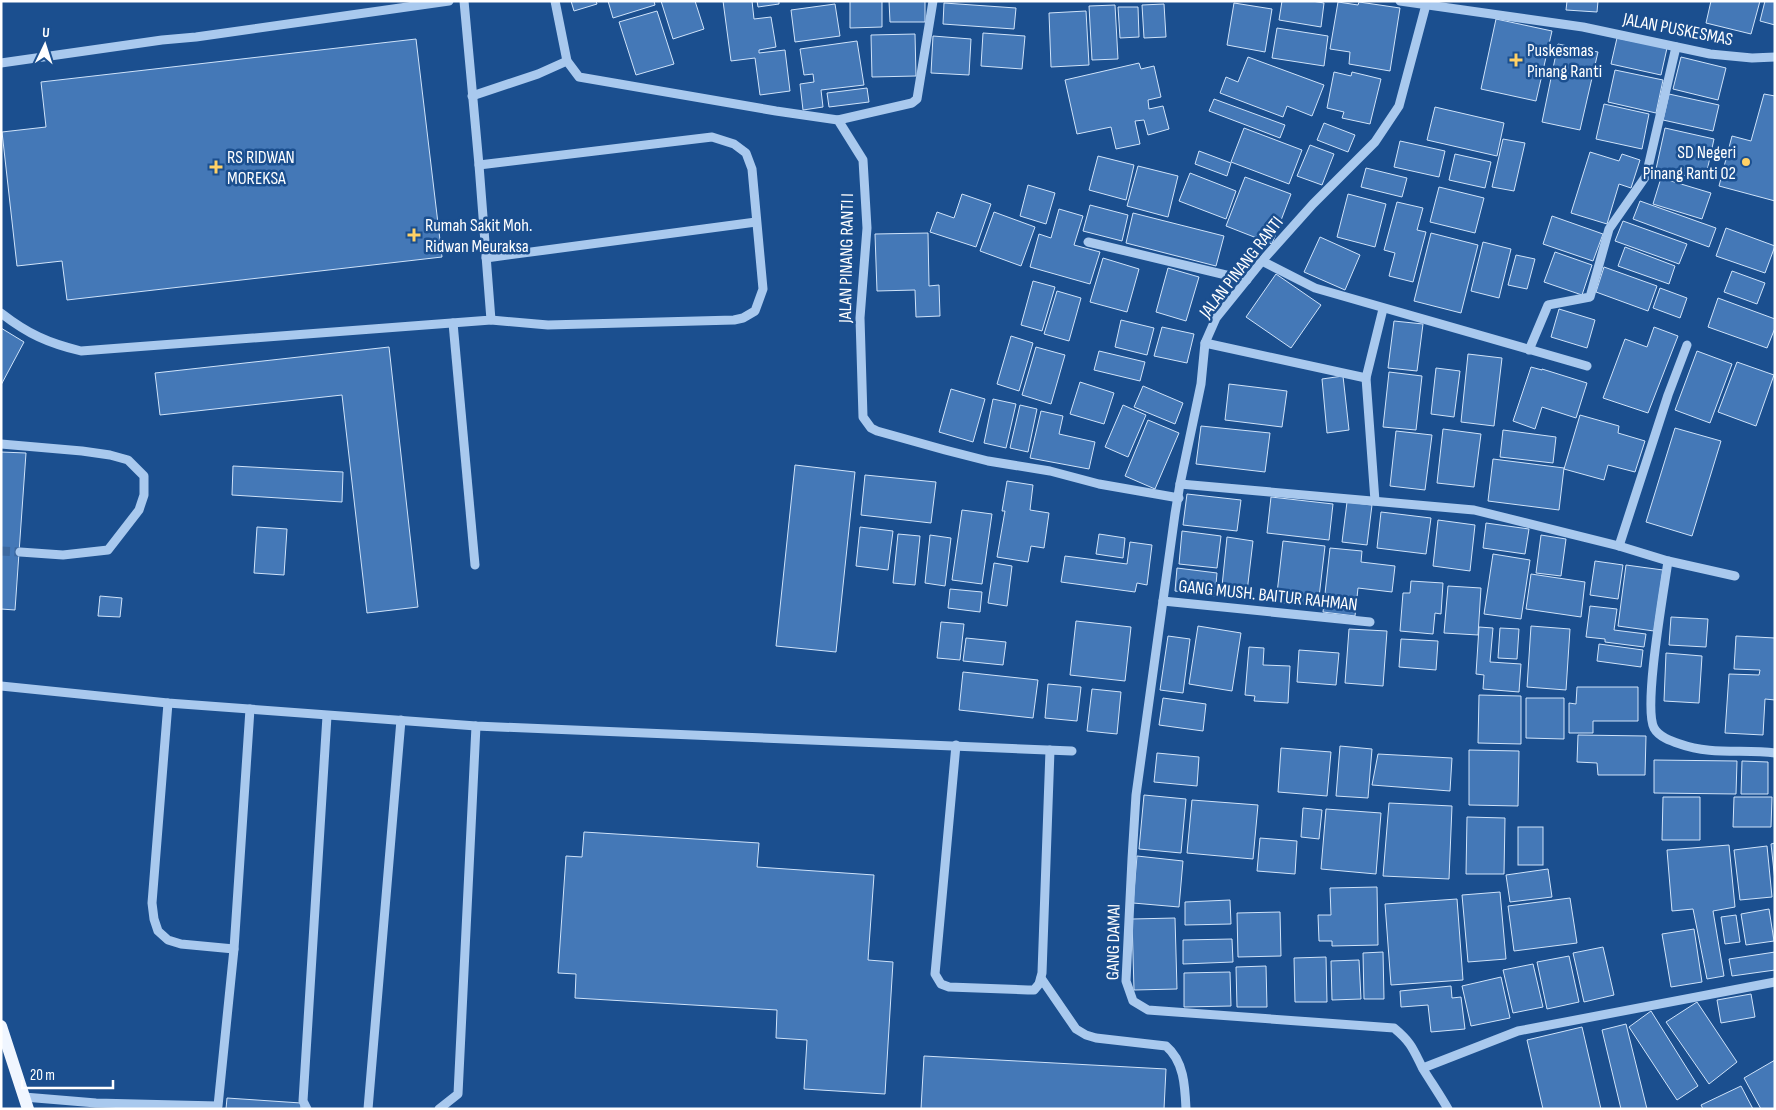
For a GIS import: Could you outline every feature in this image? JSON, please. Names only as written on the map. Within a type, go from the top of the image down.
[{"type":"main road","points":[[1,1026],[26,1103]]},
{"type":"street","points":[[1,62],[162,40],[196,38],[449,1]]},
{"type":"street","points":[[464,1],[479,165],[490,320]]},
{"type":"street","points":[[555,1],[567,61],[579,76],[838,120],[912,103],[917,99],[933,1]]},
{"type":"street","name":"JALAN PUSKESMAS","points":[[1400,1],[1427,3],[1583,26],[1710,54],[1752,58],[1775,57]]},
{"type":"street","name":"JALAN PINANG RANTI","points":[[1149,710],[1180,484],[1201,384],[1205,343],[1216,318],[1262,261],[1313,204],[1375,142],[1399,106],[1427,3]]},
{"type":"street","points":[[1529,350],[1548,305],[1590,297],[1609,230],[1646,176],[1676,47]]},
{"type":"street","points":[[472,96],[538,74],[567,61]]},
{"type":"street","name":"JALAN PINANG RANTI I","points":[[838,120],[863,160],[867,228],[860,328],[863,417],[871,428],[945,450],[988,460],[1050,471],[1123,489],[1179,498]]},
{"type":"street","points":[[1,313],[22,329],[56,345],[81,351],[490,320],[548,325],[734,320],[743,318],[755,311],[763,290],[752,169],[746,153],[734,144],[712,137],[479,165]]},
{"type":"street","points":[[486,258],[756,222]]},
{"type":"street","points":[[1088,242],[1247,280]]},
{"type":"street","points":[[1262,261],[1315,288],[1587,366]]},
{"type":"street","points":[[1375,501],[1366,378],[1383,309]]},
{"type":"street","points":[[453,323],[475,565]]},
{"type":"street","points":[[1205,343],[1366,378]]},
{"type":"street","points":[[1619,546],[1668,394],[1687,345]]},
{"type":"street","points":[[1,444],[110,455],[128,460],[144,476],[144,495],[139,510],[108,550],[63,555],[20,552]]},
{"type":"street","points":[[1180,484],[1474,510],[1619,546],[1668,561],[1735,576]]},
{"type":"street","points":[[1668,561],[1651,691],[1653,726],[1667,739],[1682,745],[1707,750],[1775,753]]},
{"type":"street","name":"GANG MUSH. BAITUR RAHMAN","points":[[1163,601],[1370,622]]},
{"type":"street","points":[[1,686],[168,703],[476,726],[1072,751]]},
{"type":"street","points":[[168,703],[152,903],[154,918],[158,930],[168,940],[181,944],[234,948]]},
{"type":"street","points":[[26,1103],[96,1103],[218,1108],[234,948],[250,709]]},
{"type":"street","name":"GANG DAMAI","points":[[1149,710],[1136,795],[1132,859],[1126,981],[1133,1001],[1148,1010],[1394,1028],[1406,1038],[1423,1068]]},
{"type":"street","points":[[307,1109],[303,1101],[327,716]]},
{"type":"street","points":[[368,1109],[401,720]]},
{"type":"street","points":[[439,1109],[458,1094],[476,726]]},
{"type":"street","points":[[956,745],[936,965],[937,979],[945,987],[1034,990],[1041,978],[1050,750]]},
{"type":"street","points":[[1041,978],[1076,1029],[1086,1035],[1096,1038],[1166,1046],[1174,1052],[1184,1085],[1186,1109]]},
{"type":"street","points":[[1448,1109],[1423,1068],[1518,1031],[1775,982]]},
{"type":"building","points":[[571,1],[596,1],[597,4],[574,11]]},
{"type":"building","points":[[608,1],[654,1],[655,5],[613,18]]},
{"type":"building","points":[[661,1],[695,1],[704,29],[673,39]]},
{"type":"building","points":[[723,1],[752,1],[754,19],[771,17],[776,47],[759,50],[759,53],[785,50],[790,91],[760,95],[755,58],[731,61]]},
{"type":"building","points":[[757,1],[779,1],[779,4],[758,7]]},
{"type":"building","points":[[850,1],[882,1],[882,27],[850,28]]},
{"type":"building","points":[[889,1],[925,1],[925,22],[890,22]]},
{"type":"building","points":[[1282,1],[1324,3],[1321,27],[1279,20]]},
{"type":"building","points":[[1567,1],[1598,1],[1597,12],[1566,10]]},
{"type":"building","points":[[1711,1],[1760,1],[1751,34],[1706,23]]},
{"type":"building","points":[[1765,1],[1775,1],[1775,25],[1760,21]]},
{"type":"building","points":[[1338,2],[1358,5],[1359,2],[1400,8],[1390,71],[1349,64],[1350,52],[1330,49]]},
{"type":"building","points":[[944,3],[1016,8],[1014,29],[943,24]]},
{"type":"building","points":[[1234,3],[1272,9],[1265,52],[1227,45]]},
{"type":"building","points":[[835,4],[840,36],[795,42],[791,10]]},
{"type":"building","points":[[1164,4],[1166,37],[1144,38],[1142,5]]},
{"type":"building","points":[[1115,5],[1118,59],[1092,60],[1089,6]]},
{"type":"building","points":[[1118,7],[1138,7],[1139,37],[1120,38]]},
{"type":"building","points":[[657,11],[674,64],[636,75],[619,22]]},
{"type":"building","points":[[1086,11],[1089,65],[1051,67],[1049,13]]},
{"type":"building","name":"Puskesmas Pinang Ranti","points":[[1496,19],[1552,31],[1536,101],[1481,89]]},
{"type":"building","points":[[1277,28],[1328,36],[1324,66],[1272,58]]},
{"type":"building","points":[[983,33],[1025,36],[1022,69],[981,66]]},
{"type":"building","points":[[915,34],[916,76],[872,77],[871,35]]},
{"type":"building","points":[[933,36],[971,39],[969,75],[931,73]]},
{"type":"building","points":[[1617,38],[1667,48],[1661,75],[1611,64]]},
{"type":"building","points":[[416,39],[442,257],[67,300],[62,261],[17,266],[2,132],[46,127],[41,82]]},
{"type":"building","points":[[857,41],[864,85],[821,90],[823,107],[803,110],[800,84],[814,82],[813,74],[804,75],[800,49]]},
{"type":"building","points":[[1558,44],[1598,52],[1580,130],[1542,122]]},
{"type":"building","points":[[1248,57],[1324,85],[1312,116],[1287,106],[1283,117],[1220,93],[1226,77],[1238,82]]},
{"type":"building","points":[[1681,57],[1726,68],[1718,100],[1673,89]]},
{"type":"building","points":[[1139,63],[1141,69],[1154,66],[1161,97],[1148,100],[1149,109],[1163,106],[1169,129],[1148,135],[1144,120],[1135,121],[1140,144],[1116,149],[1111,127],[1077,134],[1065,80]]},
{"type":"building","points":[[1615,70],[1663,80],[1656,113],[1608,102]]},
{"type":"building","points":[[1334,72],[1351,76],[1352,72],[1381,79],[1370,124],[1342,118],[1344,112],[1327,108]]},
{"type":"building","points":[[867,88],[869,102],[829,107],[827,93]]},
{"type":"building","points":[[1669,94],[1719,105],[1713,131],[1663,120]]},
{"type":"building","name":"SD Negeri Pinang Ranti 02","points":[[1764,94],[1775,96],[1775,201],[1719,186],[1732,136],[1751,141]]},
{"type":"building","points":[[1214,99],[1285,125],[1280,138],[1209,111]]},
{"type":"building","points":[[1604,104],[1649,114],[1642,149],[1596,139]]},
{"type":"building","points":[[1435,107],[1504,123],[1497,156],[1427,140]]},
{"type":"building","points":[[1324,123],[1355,135],[1348,152],[1317,140]]},
{"type":"building","points":[[1244,128],[1302,150],[1289,184],[1231,162]]},
{"type":"building","points":[[1665,128],[1714,139],[1705,180],[1656,169]]},
{"type":"building","points":[[1503,139],[1525,143],[1514,191],[1492,187]]},
{"type":"building","points":[[1400,141],[1445,151],[1439,177],[1394,167]]},
{"type":"building","points":[[1310,145],[1334,154],[1322,185],[1297,176]]},
{"type":"building","points":[[1199,151],[1231,163],[1227,176],[1195,164]]},
{"type":"building","points":[[1590,152],[1619,161],[1622,154],[1640,160],[1631,188],[1619,184],[1607,224],[1571,213]]},
{"type":"building","points":[[1455,154],[1491,162],[1485,188],[1449,180]]},
{"type":"building","points":[[1098,156],[1134,165],[1126,200],[1089,190]]},
{"type":"building","points":[[1138,166],[1178,176],[1168,217],[1127,206]]},
{"type":"building","points":[[1366,168],[1407,178],[1402,197],[1361,187]]},
{"type":"building","points":[[1190,173],[1236,191],[1226,219],[1179,201]]},
{"type":"building","points":[[1245,177],[1291,194],[1272,244],[1226,226]]},
{"type":"building","points":[[1661,178],[1711,193],[1702,219],[1653,204]]},
{"type":"building","points":[[1028,185],[1055,193],[1046,224],[1020,216]]},
{"type":"building","points":[[1439,187],[1484,198],[1475,233],[1430,222]]},
{"type":"building","points":[[962,194],[991,204],[976,247],[930,232],[937,212],[954,218]]},
{"type":"building","points":[[1348,194],[1386,204],[1375,247],[1337,237]]},
{"type":"building","points":[[1640,201],[1716,228],[1709,247],[1633,219]]},
{"type":"building","points":[[1397,202],[1423,208],[1417,230],[1426,232],[1413,282],[1389,276],[1395,253],[1384,250]]},
{"type":"building","points":[[1090,205],[1128,215],[1122,241],[1083,231]]},
{"type":"building","points":[[1059,209],[1083,216],[1074,245],[1100,252],[1090,284],[1030,267],[1039,234],[1051,238]]},
{"type":"building","points":[[994,212],[1035,227],[1021,266],[980,251]]},
{"type":"building","points":[[1133,213],[1224,236],[1216,266],[1126,243]]},
{"type":"building","points":[[1552,216],[1603,234],[1593,261],[1543,244]]},
{"type":"building","points":[[1623,221],[1687,244],[1679,264],[1615,241]]},
{"type":"building","points":[[1726,228],[1775,246],[1765,273],[1716,256]]},
{"type":"building","points":[[928,233],[929,286],[939,285],[940,316],[916,317],[915,290],[877,291],[875,234]]},
{"type":"building","points":[[1431,233],[1478,245],[1461,313],[1414,301]]},
{"type":"building","points":[[1320,237],[1360,255],[1345,290],[1304,272]]},
{"type":"building","points":[[1483,242],[1511,249],[1499,298],[1471,291]]},
{"type":"building","points":[[1625,247],[1675,266],[1669,284],[1618,266]]},
{"type":"building","points":[[1555,252],[1592,265],[1582,295],[1544,282]]},
{"type":"building","points":[[1516,255],[1535,259],[1527,289],[1508,285]]},
{"type":"building","points":[[1103,258],[1139,269],[1127,312],[1090,302]]},
{"type":"building","points":[[1604,267],[1657,286],[1648,311],[1596,292]]},
{"type":"building","points":[[1168,268],[1199,277],[1186,321],[1156,312]]},
{"type":"building","points":[[1732,271],[1765,283],[1757,304],[1724,292]]},
{"type":"building","points":[[1276,274],[1321,305],[1291,348],[1246,317]]},
{"type":"building","points":[[1033,281],[1055,287],[1042,331],[1021,325]]},
{"type":"building","points":[[1660,288],[1687,298],[1680,318],[1653,308]]},
{"type":"building","points":[[1057,291],[1081,298],[1069,341],[1044,334]]},
{"type":"building","points":[[1718,298],[1775,319],[1775,328],[1767,348],[1708,327]]},
{"type":"building","points":[[1559,309],[1595,320],[1587,348],[1551,337]]},
{"type":"building","points":[[1121,320],[1154,328],[1147,355],[1115,347]]},
{"type":"building","points":[[1394,321],[1423,324],[1417,371],[1388,368]]},
{"type":"building","points":[[1162,327],[1194,334],[1187,363],[1154,356]]},
{"type":"building","points":[[1654,327],[1678,336],[1648,413],[1603,398],[1625,339],[1647,347]]},
{"type":"building","points":[[1,328],[24,342],[1,385]]},
{"type":"building","points":[[1011,336],[1033,343],[1019,391],[997,384]]},
{"type":"building","points":[[389,347],[418,607],[367,613],[342,395],[160,415],[155,373]]},
{"type":"building","points":[[1036,347],[1065,355],[1051,404],[1022,395]]},
{"type":"building","points":[[1099,351],[1145,362],[1140,381],[1094,370]]},
{"type":"building","points":[[1697,351],[1732,364],[1710,423],[1675,410]]},
{"type":"building","points":[[1468,354],[1502,358],[1494,426],[1461,422]]},
{"type":"building","points":[[1737,362],[1774,375],[1756,426],[1718,412]]},
{"type":"building","points":[[1531,367],[1587,383],[1576,418],[1542,407],[1535,429],[1513,421]]},
{"type":"building","points":[[1436,368],[1460,371],[1454,417],[1431,414]]},
{"type":"building","points":[[1389,372],[1422,376],[1416,430],[1383,427]]},
{"type":"building","points":[[1343,376],[1349,430],[1327,433],[1322,379]]},
{"type":"building","points":[[1080,382],[1114,393],[1104,424],[1070,414]]},
{"type":"building","points":[[1229,384],[1287,391],[1282,427],[1225,420]]},
{"type":"building","points":[[1143,386],[1183,403],[1175,424],[1134,407]]},
{"type":"building","points":[[951,389],[985,399],[973,442],[939,432]]},
{"type":"building","points":[[993,399],[1016,404],[1006,448],[984,443]]},
{"type":"building","points":[[1020,405],[1037,409],[1028,452],[1010,448]]},
{"type":"building","points":[[1123,405],[1146,415],[1128,457],[1105,447]]},
{"type":"building","points":[[1041,411],[1063,416],[1059,434],[1095,442],[1089,469],[1030,458]]},
{"type":"building","points":[[1580,415],[1619,426],[1618,433],[1645,441],[1635,472],[1608,465],[1604,480],[1564,469]]},
{"type":"building","points":[[1148,420],[1179,433],[1155,489],[1125,476]]},
{"type":"building","points":[[1201,426],[1270,433],[1265,472],[1196,464]]},
{"type":"building","points":[[1675,428],[1721,441],[1692,536],[1646,522]]},
{"type":"building","points":[[1443,429],[1481,434],[1474,487],[1437,483]]},
{"type":"building","points":[[1503,430],[1556,437],[1553,463],[1500,457]]},
{"type":"building","points":[[1396,431],[1432,435],[1425,490],[1390,486]]},
{"type":"building","points":[[1,452],[26,453],[15,610],[1,609]]},
{"type":"building","points":[[1493,459],[1564,468],[1559,510],[1488,501]]},
{"type":"building","points":[[795,465],[855,472],[836,652],[776,646]]},
{"type":"building","points":[[233,466],[343,472],[342,502],[232,495]]},
{"type":"building","points":[[865,475],[936,482],[931,523],[861,515]]},
{"type":"building","points":[[1007,481],[1033,485],[1030,510],[1049,513],[1044,548],[1031,546],[1028,562],[997,557],[1005,511],[1002,511]]},
{"type":"building","points":[[1187,494],[1241,500],[1237,531],[1183,525]]},
{"type":"building","points":[[1271,497],[1333,504],[1329,540],[1267,533]]},
{"type":"building","points":[[1347,502],[1372,505],[1367,545],[1342,542]]},
{"type":"building","points":[[962,510],[992,514],[982,584],[952,580]]},
{"type":"building","points":[[1381,512],[1431,518],[1426,554],[1377,548]]},
{"type":"building","points":[[1438,520],[1475,525],[1470,571],[1433,566]]},
{"type":"building","points":[[1486,523],[1529,529],[1525,554],[1483,548]]},
{"type":"building","points":[[257,527],[287,529],[284,575],[254,573]]},
{"type":"building","points":[[860,527],[893,531],[888,570],[856,566]]},
{"type":"building","points":[[1182,531],[1221,536],[1217,568],[1179,564]]},
{"type":"building","points":[[898,534],[920,536],[915,585],[893,583]]},
{"type":"building","points":[[1099,534],[1125,538],[1123,558],[1096,554]]},
{"type":"building","points":[[930,535],[951,538],[945,586],[925,583]]},
{"type":"building","points":[[1541,535],[1566,539],[1561,576],[1536,573]]},
{"type":"building","points":[[1227,537],[1253,541],[1246,600],[1221,596]]},
{"type":"building","points":[[1283,541],[1325,546],[1318,606],[1276,602]]},
{"type":"building","points":[[1130,542],[1152,545],[1147,585],[1137,583],[1135,592],[1061,582],[1065,556],[1127,564]]},
{"type":"building","points":[[1330,548],[1362,551],[1361,562],[1395,566],[1392,592],[1358,588],[1355,616],[1323,612]]},
{"type":"building","points":[[1493,554],[1530,560],[1521,619],[1484,614]]},
{"type":"building","points":[[1595,561],[1623,565],[1618,599],[1590,595]]},
{"type":"building","points":[[994,563],[1012,566],[1007,606],[988,603]]},
{"type":"building","points":[[1626,565],[1663,570],[1654,631],[1618,626]]},
{"type":"building","points":[[1177,568],[1217,573],[1215,596],[1175,591]]},
{"type":"building","points":[[1531,574],[1585,582],[1581,617],[1526,609]]},
{"type":"building","points":[[1411,581],[1443,583],[1441,614],[1435,613],[1433,634],[1400,631],[1403,593],[1410,593]]},
{"type":"building","points":[[1448,586],[1481,588],[1478,635],[1444,633]]},
{"type":"building","points":[[950,589],[982,592],[980,612],[948,608]]},
{"type":"building","points":[[100,596],[122,598],[120,617],[98,616]]},
{"type":"building","points":[[1590,606],[1617,609],[1614,630],[1646,634],[1644,647],[1605,642],[1605,639],[1586,637]]},
{"type":"building","points":[[1671,617],[1708,619],[1706,647],[1669,645]]},
{"type":"building","points":[[1076,621],[1131,627],[1125,681],[1070,675]]},
{"type":"building","points":[[941,622],[964,624],[960,660],[937,658]]},
{"type":"building","points":[[1198,626],[1241,633],[1232,691],[1189,684]]},
{"type":"building","points":[[1531,626],[1570,629],[1566,690],[1527,687]]},
{"type":"building","points":[[1479,627],[1493,628],[1490,662],[1521,664],[1519,692],[1483,689],[1484,675],[1476,674]]},
{"type":"building","points":[[1500,628],[1519,629],[1517,659],[1498,658]]},
{"type":"building","points":[[1349,629],[1387,631],[1383,686],[1345,683]]},
{"type":"building","points":[[1168,636],[1190,639],[1183,693],[1160,690]]},
{"type":"building","points":[[1736,636],[1775,638],[1775,700],[1765,699],[1763,735],[1725,733],[1729,674],[1759,675],[1760,670],[1734,669]]},
{"type":"building","points":[[966,638],[1006,642],[1003,665],[963,661]]},
{"type":"building","points":[[1401,639],[1438,641],[1436,670],[1399,667]]},
{"type":"building","points":[[1599,644],[1643,650],[1641,667],[1597,661]]},
{"type":"building","points":[[1249,647],[1264,648],[1263,665],[1290,666],[1288,703],[1254,701],[1255,696],[1245,695]]},
{"type":"building","points":[[1299,650],[1339,653],[1336,685],[1297,682]]},
{"type":"building","points":[[1666,653],[1702,656],[1699,703],[1664,701]]},
{"type":"building","points":[[963,672],[1038,680],[1033,718],[959,710]]},
{"type":"building","points":[[1048,684],[1081,687],[1077,721],[1045,718]]},
{"type":"building","points":[[1577,687],[1638,687],[1638,721],[1593,721],[1593,733],[1569,733],[1569,703],[1576,704]]},
{"type":"building","points":[[1092,689],[1121,692],[1117,734],[1087,731]]},
{"type":"building","points":[[1479,695],[1521,696],[1521,744],[1478,743]]},
{"type":"building","points":[[1163,698],[1206,704],[1203,731],[1159,725]]},
{"type":"building","points":[[1526,698],[1564,698],[1564,739],[1526,738]]},
{"type":"building","points":[[1578,735],[1646,736],[1645,775],[1598,775],[1597,763],[1577,762]]},
{"type":"building","points":[[1340,746],[1372,749],[1368,798],[1336,796]]},
{"type":"building","points":[[1281,748],[1331,752],[1327,796],[1278,792]]},
{"type":"building","points":[[1469,750],[1519,751],[1518,806],[1469,805]]},
{"type":"building","points":[[1157,753],[1199,757],[1197,786],[1154,782]]},
{"type":"building","points":[[1378,754],[1452,758],[1450,791],[1372,785]]},
{"type":"building","points":[[1654,760],[1737,761],[1736,794],[1654,793]]},
{"type":"building","points":[[1742,761],[1768,762],[1768,794],[1741,794]]},
{"type":"building","points":[[1144,795],[1186,799],[1181,853],[1139,849]]},
{"type":"building","points":[[1663,797],[1700,797],[1700,840],[1662,840]]},
{"type":"building","points":[[1734,797],[1772,797],[1771,827],[1733,827]]},
{"type":"building","points":[[1192,800],[1258,805],[1253,859],[1187,853]]},
{"type":"building","points":[[1389,803],[1452,806],[1449,879],[1383,876]]},
{"type":"building","points":[[1303,808],[1322,810],[1319,839],[1301,837]]},
{"type":"building","points":[[1326,809],[1381,813],[1376,874],[1321,869]]},
{"type":"building","points":[[1467,817],[1505,818],[1504,874],[1466,874]]},
{"type":"building","points":[[1518,827],[1543,827],[1543,865],[1518,865]]},
{"type":"building","points":[[584,832],[759,843],[757,867],[874,875],[868,960],[893,962],[885,1094],[804,1089],[807,1040],[776,1038],[777,1010],[575,998],[576,974],[558,973],[566,856],[582,857]]},
{"type":"building","points":[[1260,838],[1297,841],[1295,874],[1257,871]]},
{"type":"building","points":[[1775,843],[1775,881],[1771,844]]},
{"type":"building","points":[[1729,845],[1735,907],[1713,911],[1724,976],[1707,979],[1693,909],[1672,911],[1667,850]]},
{"type":"building","points":[[1767,846],[1772,897],[1740,900],[1734,850]]},
{"type":"building","points":[[1137,856],[1183,861],[1179,907],[1133,903]]},
{"type":"building","points":[[1548,869],[1552,897],[1510,902],[1506,875]]},
{"type":"building","points":[[1377,887],[1378,945],[1332,946],[1332,941],[1319,941],[1318,915],[1331,915],[1330,888]]},
{"type":"building","points":[[1500,892],[1506,959],[1468,962],[1462,895]]},
{"type":"building","points":[[1570,898],[1577,943],[1514,951],[1508,906]]},
{"type":"building","points":[[1457,899],[1463,980],[1391,985],[1385,904]]},
{"type":"building","points":[[1230,900],[1231,924],[1185,925],[1185,902]]},
{"type":"building","points":[[1769,909],[1774,941],[1746,945],[1741,914]]},
{"type":"building","points":[[1280,912],[1281,956],[1238,957],[1237,913]]},
{"type":"building","points":[[1736,915],[1740,942],[1725,944],[1721,917]]},
{"type":"building","points":[[1175,918],[1177,989],[1134,990],[1132,919]]},
{"type":"building","points":[[1694,929],[1702,982],[1671,987],[1662,934]]},
{"type":"building","points":[[1232,939],[1233,962],[1183,964],[1183,940]]},
{"type":"building","points":[[1603,947],[1614,995],[1584,1002],[1573,953]]},
{"type":"building","points":[[1383,952],[1384,999],[1364,999],[1363,953]]},
{"type":"building","points":[[1775,952],[1775,970],[1732,976],[1729,959]]},
{"type":"building","points":[[1569,956],[1579,1002],[1547,1009],[1537,962]]},
{"type":"building","points":[[1326,957],[1327,1002],[1295,1002],[1294,958]]},
{"type":"building","points":[[1359,960],[1361,999],[1332,1000],[1331,961]]},
{"type":"building","points":[[1533,964],[1543,1007],[1513,1013],[1503,970]]},
{"type":"building","points":[[1266,966],[1267,1007],[1237,1007],[1236,967]]},
{"type":"building","points":[[1230,972],[1231,1006],[1184,1007],[1184,973]]},
{"type":"building","points":[[1501,977],[1510,1018],[1471,1026],[1462,986]]},
{"type":"building","points":[[1451,986],[1452,998],[1461,997],[1465,1029],[1431,1032],[1428,1005],[1401,1007],[1400,991]]},
{"type":"building","points":[[1751,994],[1755,1017],[1721,1023],[1717,1000]]},
{"type":"building","points":[[1697,1002],[1737,1062],[1709,1084],[1666,1022]]},
{"type":"building","points":[[1651,1011],[1698,1086],[1677,1100],[1629,1027]]},
{"type":"building","points":[[1626,1024],[1647,1109],[1621,1109],[1602,1030]]},
{"type":"building","points":[[1582,1027],[1601,1109],[1543,1109],[1527,1040]]},
{"type":"building","points":[[924,1056],[1166,1069],[1164,1109],[921,1109]]},
{"type":"building","points":[[1775,1060],[1775,1109],[1761,1109],[1744,1078]]},
{"type":"building","points":[[1741,1086],[1753,1109],[1703,1109],[1701,1105]]},
{"type":"building","points":[[227,1098],[301,1103],[301,1109],[226,1109]]},
{"type":"tunnel","points":[[1,551],[20,552]]},
{"type":"place","name":"Puskesmas Pinang Ranti","points":[[1516,60]]},
{"type":"place","name":"SD Negeri Pinang Ranti 02","points":[[1746,162]]},
{"type":"place","name":"RS RIDWAN MOREKSA","points":[[216,167]]},
{"type":"place","name":"Rumah Sakit Moh. Ridwan Meuraksa","points":[[414,235]]}]
